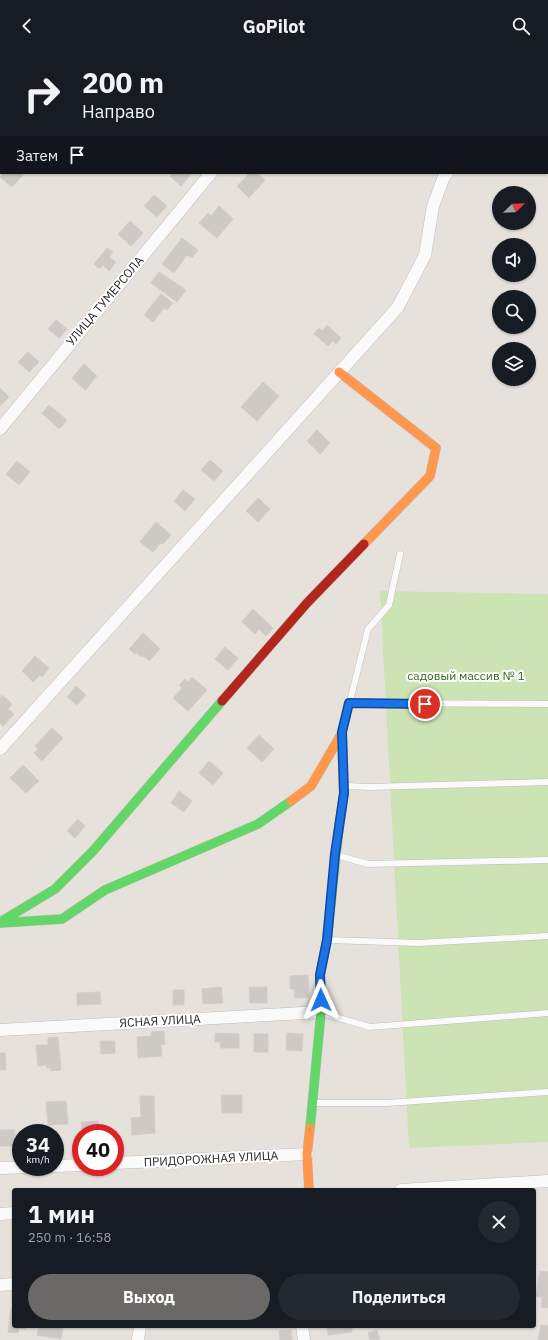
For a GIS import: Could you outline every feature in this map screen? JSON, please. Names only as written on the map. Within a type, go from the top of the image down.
[{"type":"street","name":"УЛИЦА ТУМЕРСОЛА","points":[[0,429],[210,174]]},
{"type":"street","points":[[0,749],[398,307],[425,254],[433,206],[446,174]]},
{"type":"street","points":[[0,922],[55,889],[93,851],[307,603],[430,476],[436,448],[339,372]]},
{"type":"street","points":[[0,922],[62,918],[105,890],[258,824],[311,786],[342,732]]},
{"type":"street","points":[[309,1188],[307,1154],[321,1012],[320,975],[327,940],[335,854],[344,793],[342,732]]},
{"type":"street","name":"ЯСНАЯ УЛИЦА","points":[[0,1030],[321,1012]]},
{"type":"street","name":"ПРИДОРОЖНАЯ УЛИЦА","points":[[124,1163],[307,1154]]},
{"type":"street","points":[[0,1168],[12,1168]]},
{"type":"street","points":[[434,1188],[548,1181]]},
{"type":"street","points":[[0,1214],[12,1213]]},
{"type":"street","points":[[0,1285],[12,1284]]},
{"type":"street","points":[[138,1340],[140,1328]]},
{"type":"street","points":[[302,1328],[304,1340]]},
{"type":"lane","points":[[342,732],[368,629],[388,604],[400,554]]},
{"type":"lane","points":[[349,703],[548,704]]},
{"type":"lane","points":[[344,786],[371,787],[548,782]]},
{"type":"lane","points":[[335,854],[368,864],[548,860]]},
{"type":"lane","points":[[327,940],[418,943],[548,936]]},
{"type":"lane","points":[[321,1012],[370,1027],[548,1013]]},
{"type":"lane","points":[[312,1103],[387,1103],[548,1092]]},
{"type":"green space","name":"садовый массив № 1","points":[[380,591],[548,594],[548,1142],[409,1148]]},
{"type":"building","points":[[2,174],[24,174],[12,187],[0,177]]},
{"type":"building","points":[[172,174],[191,174],[181,186],[170,176]]},
{"type":"building","points":[[247,174],[258,174],[265,180],[249,198],[237,186],[248,175]]},
{"type":"building","points":[[154,195],[167,206],[157,217],[144,206]]},
{"type":"building","points":[[219,206],[233,219],[217,238],[199,223],[208,213],[211,216]]},
{"type":"building","points":[[130,221],[143,233],[131,246],[118,234]]},
{"type":"building","points":[[182,238],[198,250],[192,258],[187,255],[174,273],[162,264]]},
{"type":"building","points":[[107,248],[113,252],[109,257],[116,262],[109,271],[103,265],[100,269],[94,264]]},
{"type":"building","points":[[159,272],[186,290],[177,302],[151,283]]},
{"type":"building","points":[[161,294],[173,303],[167,310],[164,308],[153,322],[144,315]]},
{"type":"building","points":[[56,320],[67,329],[59,338],[48,329]]},
{"type":"building","points":[[327,325],[341,338],[336,344],[333,341],[328,346],[314,334],[319,328],[322,331]]},
{"type":"building","points":[[28,352],[39,362],[29,372],[18,362]]},
{"type":"building","points":[[84,364],[97,376],[85,390],[72,378]]},
{"type":"building","points":[[263,382],[279,396],[257,421],[241,407]]},
{"type":"building","points":[[0,388],[9,397],[0,406]]},
{"type":"building","points":[[49,405],[67,420],[59,429],[42,413]]},
{"type":"building","points":[[317,430],[330,443],[320,454],[307,441]]},
{"type":"building","points":[[210,460],[223,471],[214,481],[201,470]]},
{"type":"building","points":[[17,461],[30,472],[19,485],[6,474]]},
{"type":"building","points":[[183,490],[195,499],[185,511],[174,501]]},
{"type":"building","points":[[258,498],[270,509],[258,522],[246,511]]},
{"type":"building","points":[[156,522],[171,535],[153,552],[140,542]]},
{"type":"building","points":[[253,609],[273,628],[266,636],[259,629],[255,634],[242,622]]},
{"type":"building","points":[[143,633],[160,649],[149,661],[142,655],[141,657],[136,652],[135,654],[129,649]]},
{"type":"building","points":[[225,647],[238,658],[228,670],[215,659]]},
{"type":"building","points":[[35,656],[49,668],[42,677],[40,675],[33,682],[22,671]]},
{"type":"building","points":[[192,677],[207,690],[188,711],[173,698],[182,688],[179,685],[185,679],[188,682]]},
{"type":"building","points":[[76,686],[86,695],[77,705],[67,697]]},
{"type":"building","points":[[2,695],[12,704],[8,709],[14,714],[3,726],[0,723],[0,698]]},
{"type":"building","points":[[52,728],[63,738],[42,761],[34,753],[38,749],[35,746]]},
{"type":"building","points":[[259,735],[274,749],[262,762],[247,748]]},
{"type":"building","points":[[209,761],[223,773],[213,785],[199,773]]},
{"type":"building","points":[[23,765],[39,781],[26,793],[10,778]]},
{"type":"building","points":[[179,791],[192,801],[184,812],[171,803]]},
{"type":"building","points":[[78,819],[85,826],[75,838],[67,831]]},
{"type":"building","points":[[308,975],[309,997],[295,998],[294,989],[290,989],[290,976]]},
{"type":"building","points":[[221,987],[223,1003],[203,1004],[202,989]]},
{"type":"building","points":[[249,987],[267,987],[267,1003],[250,1003]]},
{"type":"building","points":[[173,990],[184,990],[184,1005],[173,1005]]},
{"type":"building","points":[[100,992],[101,1004],[77,1005],[77,993]]},
{"type":"building","points":[[164,1031],[165,1044],[161,1045],[162,1056],[138,1058],[137,1037],[151,1036],[151,1032]]},
{"type":"building","points":[[215,1033],[239,1034],[239,1048],[220,1048],[221,1042],[215,1042]]},
{"type":"building","points":[[287,1033],[303,1034],[302,1051],[286,1050]]},
{"type":"building","points":[[254,1034],[268,1034],[268,1052],[254,1052]]},
{"type":"building","points":[[58,1037],[61,1070],[51,1071],[51,1068],[47,1068],[47,1065],[38,1066],[36,1045],[48,1045],[48,1038]]},
{"type":"building","points":[[100,1041],[115,1041],[115,1053],[101,1054]]},
{"type":"building","points":[[0,1053],[5,1053],[6,1070],[0,1070]]},
{"type":"building","points":[[221,1095],[242,1095],[242,1113],[222,1113]]},
{"type":"building","points":[[140,1096],[154,1096],[155,1133],[132,1135],[131,1118],[141,1117]]},
{"type":"building","points":[[66,1101],[68,1124],[48,1124],[46,1102]]},
{"type":"building","points":[[98,1121],[98,1124],[81,1124],[81,1122]]},
{"type":"building","points":[[0,1130],[12,1130],[12,1146],[0,1146]]},
{"type":"building","points":[[540,1271],[548,1272],[548,1308],[541,1307],[542,1297],[536,1296]]},
{"type":"building","points":[[11,1308],[12,1328],[19,1328],[18,1333],[8,1332]]},
{"type":"building","points":[[541,1325],[548,1326],[548,1340],[538,1340]]},
{"type":"building","points":[[39,1328],[63,1328],[61,1339],[37,1335]]},
{"type":"building","points":[[327,1328],[352,1328],[352,1332],[328,1335]]},
{"type":"building","points":[[291,1330],[292,1340],[280,1340],[279,1331]]},
{"type":"building","points":[[377,1330],[380,1339],[370,1340],[368,1333]]},
{"type":"traffic: fast","points":[[2,921],[55,889],[93,851],[222,701]]},
{"type":"traffic: fast","points":[[0,923],[62,919],[105,890],[258,824],[291,801]]},
{"type":"traffic: fast","points":[[310,1128],[321,1012],[320,975],[327,940],[338,836]]},
{"type":"traffic: slow","points":[[339,372],[436,448],[430,476],[364,544]]},
{"type":"traffic: slow","points":[[291,801],[311,786],[342,733],[344,793],[338,836]]},
{"type":"traffic: slow","points":[[309,1188],[307,1154],[310,1128]]},
{"type":"traffic: jam","points":[[222,701],[307,603],[364,544]]},
{"type":"route","points":[[321,1000],[320,975],[327,940],[335,854],[344,793],[342,732],[349,703],[425,704]]}]
